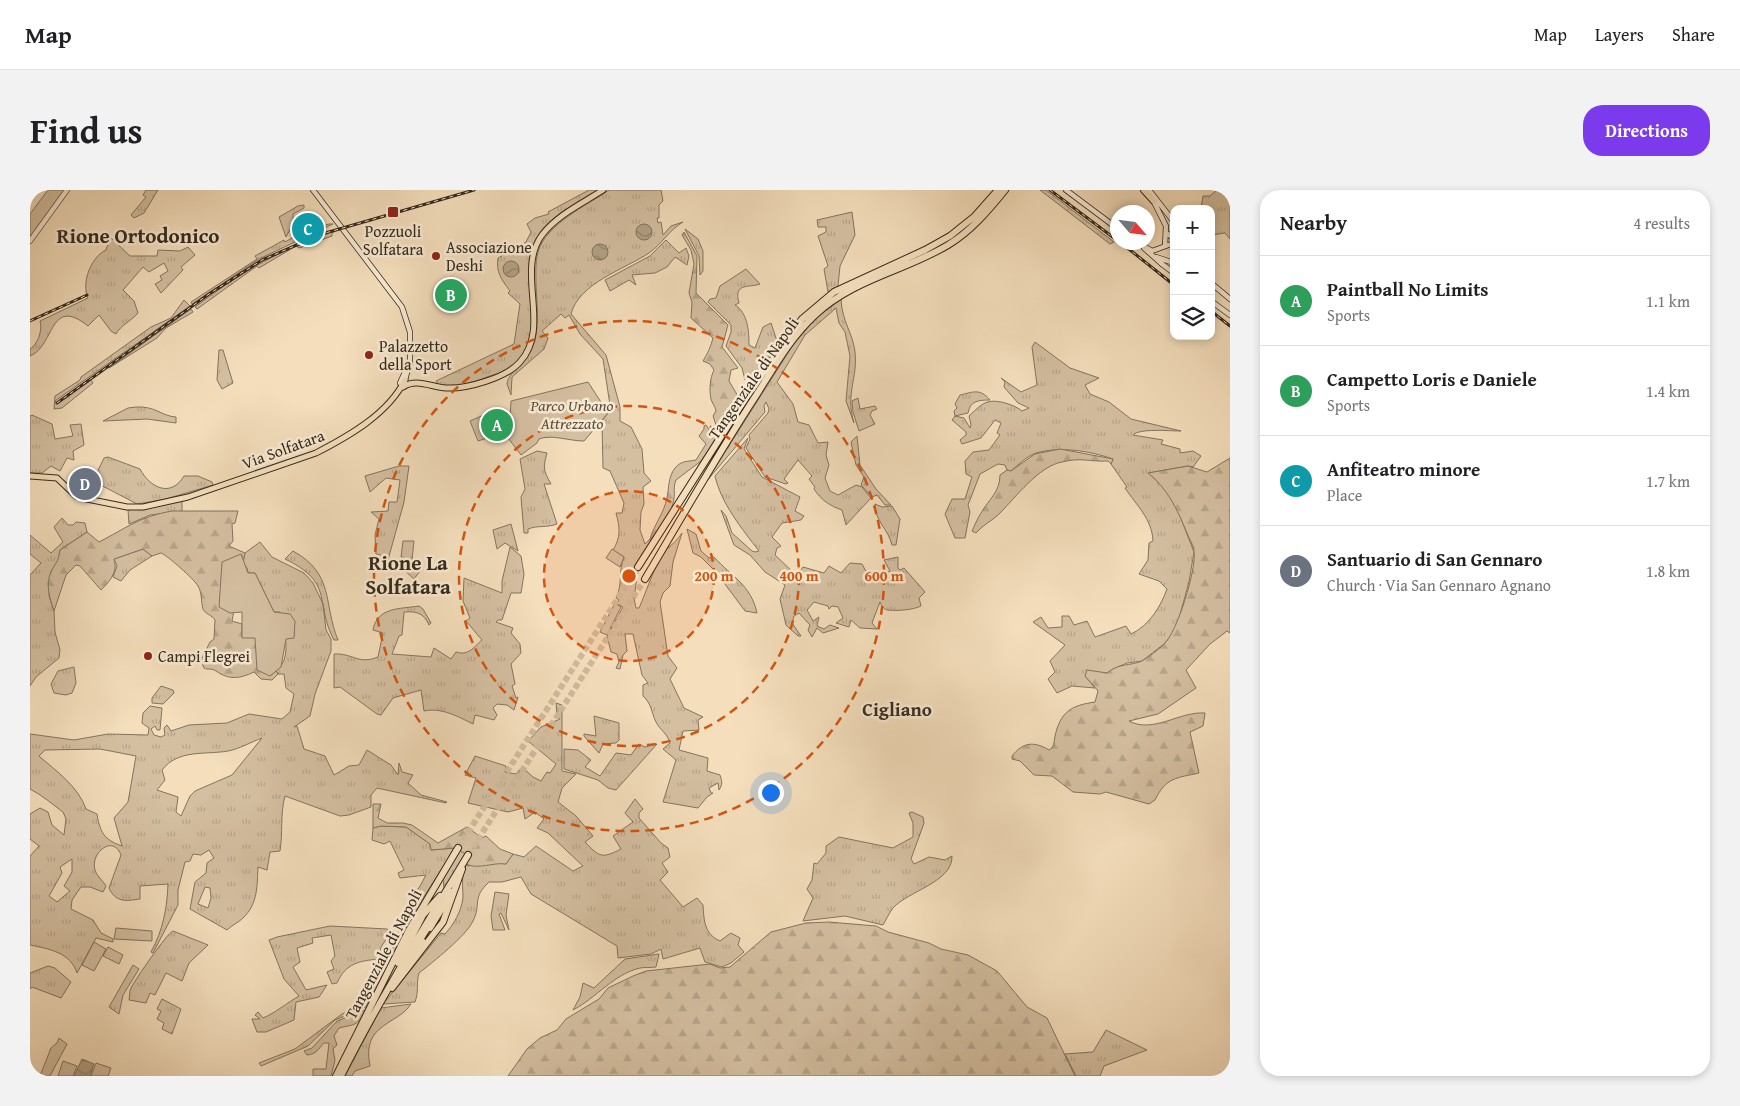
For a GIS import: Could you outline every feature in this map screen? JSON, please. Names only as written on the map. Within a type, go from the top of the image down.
[{"type":"highway","name":"Tangenziale di Napoli","points":[[638,567],[756,383],[802,319],[834,292],[926,250],[950,236],[985,206],[998,190]]},
{"type":"highway","name":"Tangenziale di Napoli","points":[[645,579],[715,458],[802,329],[829,303],[844,293],[947,245],[984,215],[1005,190]]},
{"type":"highway","points":[[1147,190],[1154,201]]},
{"type":"highway","name":"Tangenziale di Napoli","points":[[336,1076],[409,930],[458,848]]},
{"type":"highway","name":"Tangenziale di Napoli","points":[[341,1076],[421,930],[446,891],[460,876],[468,855]]},
{"type":"highway","points":[[386,993],[419,955],[443,922],[452,902],[460,876]]},
{"type":"highway","points":[[398,980],[437,925],[460,876]]},
{"type":"highway","points":[[398,980],[460,876]]},
{"type":"highway","points":[[386,993],[460,876]]},
{"type":"highway","points":[[386,993],[388,983],[417,925],[438,898],[446,891]]},
{"type":"highway","points":[[398,980],[439,926],[452,902]]},
{"type":"main road","points":[[30,241],[67,190]]},
{"type":"main road","name":"Via Solfatara","points":[[30,476],[53,476],[76,496],[127,507],[165,502],[316,453],[332,445],[369,420],[393,397],[400,386],[409,360],[410,332],[406,316],[399,302],[313,190]]},
{"type":"main road","points":[[410,381],[439,387],[459,387],[509,372],[520,362],[528,350],[532,338],[532,269],[537,244],[552,224],[603,190]]},
{"type":"main road","points":[[1066,190],[1110,223]]},
{"type":"main road","points":[[1147,190],[1170,217]]},
{"type":"main road","points":[[1154,201],[1166,226],[1167,233],[1162,254],[1164,262]]},
{"type":"main road","points":[[1166,226],[1170,222]]},
{"type":"main road","points":[[1155,250],[1170,245]]},
{"type":"main road","points":[[1146,250],[1164,262],[1170,270]]},
{"type":"main road","points":[[1164,262],[1170,263]]},
{"type":"main road","points":[[1215,287],[1230,299]]},
{"type":"main road","points":[[1215,304],[1230,315]]},
{"type":"main road","name":"Via Solfatara","points":[[400,386],[410,381],[406,372]]},
{"type":"green space","points":[[48,190],[64,190],[30,237],[30,214]]},
{"type":"green space","points":[[146,190],[158,190],[144,213],[134,218],[131,215],[146,197],[143,195]]},
{"type":"green space","points":[[589,190],[598,190],[553,219],[539,234],[534,243],[530,258],[529,275],[531,326],[529,342],[522,356],[504,371],[464,384],[439,386],[436,381],[514,344],[520,304],[508,293],[510,291],[499,271],[498,258],[526,242],[531,232],[527,224],[535,218],[549,214],[548,212]]},
{"type":"green space","points":[[609,190],[661,190],[663,201],[659,205],[659,218],[657,218],[658,223],[661,222],[663,235],[671,226],[683,222],[649,253],[593,285],[576,303],[571,314],[606,355],[620,407],[620,421],[631,427],[642,449],[644,473],[651,481],[643,487],[644,504],[641,512],[640,530],[645,544],[650,539],[652,543],[636,568],[638,571],[634,598],[636,608],[639,608],[660,559],[682,533],[673,562],[670,586],[663,593],[660,602],[668,656],[677,668],[670,679],[684,708],[703,717],[698,720],[699,730],[683,731],[679,750],[708,758],[707,771],[720,775],[722,781],[719,790],[718,783],[709,788],[711,793],[713,793],[698,808],[663,802],[676,760],[663,749],[670,743],[669,740],[658,725],[650,705],[643,696],[643,685],[648,683],[642,675],[633,634],[625,634],[627,651],[623,655],[620,669],[616,668],[619,662],[617,654],[611,652],[607,636],[623,607],[617,604],[619,600],[616,598],[624,557],[613,550],[619,532],[616,513],[622,513],[624,503],[610,471],[603,468],[602,421],[608,413],[604,407],[610,405],[603,359],[580,334],[569,315],[565,318],[561,314],[542,331],[548,338],[544,349],[512,377],[511,395],[507,384],[511,374],[529,353],[535,340],[537,320],[536,265],[542,242],[568,216]]},
{"type":"green space","points":[[1040,190],[1046,190],[1110,239],[1110,244]]},
{"type":"green space","points":[[1217,190],[1230,190],[1230,239],[1225,233],[1215,234],[1215,205],[1202,205],[1203,196],[1210,196]]},
{"type":"green space","points":[[304,205],[304,208],[293,214],[293,224],[286,237],[279,217],[298,206]]},
{"type":"green space","points":[[852,212],[855,235],[840,266],[838,286],[828,292],[824,269],[828,266],[818,236],[826,232],[826,227],[818,227],[817,220]]},
{"type":"green space","points":[[333,224],[259,259],[192,304],[191,302],[257,259],[255,256],[284,240],[285,242],[301,233]]},
{"type":"green space","points":[[339,229],[332,233],[332,236],[299,248],[296,246],[259,268],[257,266],[281,253],[299,244]]},
{"type":"green space","points":[[685,229],[698,239],[703,251],[703,271],[700,275],[699,256]]},
{"type":"green space","points":[[684,232],[697,256],[696,293],[728,325],[722,347],[738,368],[731,370],[729,381],[739,398],[733,415],[701,461],[676,480],[671,511],[662,527],[650,539],[666,503],[673,471],[682,462],[696,460],[706,444],[699,436],[704,426],[706,425],[712,434],[717,428],[713,416],[716,411],[710,391],[714,370],[710,364],[703,361],[713,338],[691,318],[692,302],[689,293],[694,264],[691,250],[682,235]]},
{"type":"green space","points":[[110,237],[130,256],[157,256],[158,250],[180,251],[188,247],[195,255],[181,267],[183,270],[161,293],[155,284],[162,280],[160,276],[168,271],[164,263],[149,272],[143,267],[123,290],[134,301],[138,313],[116,334],[111,331],[99,315],[88,326],[75,318],[66,316],[59,319],[38,351],[30,356],[30,349],[39,337],[40,321],[88,298],[86,285],[89,271],[96,258],[106,250]]},
{"type":"green space","points":[[666,240],[679,253],[686,248],[689,256],[687,265],[675,257],[667,267],[655,273],[632,275],[636,285],[629,280],[610,291],[605,280],[650,256]]},
{"type":"green space","points":[[256,267],[197,309],[195,307],[230,282]]},
{"type":"green space","points":[[746,269],[760,284],[740,289],[738,292],[739,303],[735,305],[745,318],[749,345],[755,348],[763,327],[771,323],[777,341],[760,373],[748,376],[745,380],[742,368],[726,346],[731,332],[731,325],[708,302],[710,299],[716,298],[720,286]]},
{"type":"green space","points":[[452,280],[465,302],[450,311],[437,288]]},
{"type":"green space","points":[[841,299],[843,314],[855,352],[855,370],[851,394],[854,423],[846,401],[850,356],[845,332],[839,323],[836,308],[805,335],[777,382],[793,404],[798,422],[809,425],[818,443],[828,442],[826,455],[829,465],[825,478],[830,491],[838,495],[856,485],[862,487],[871,498],[846,525],[842,510],[820,496],[809,479],[812,476],[798,460],[784,479],[788,483],[765,477],[746,448],[750,439],[749,435],[768,413],[769,409],[766,402],[764,406],[765,412],[706,482],[793,345],[817,317]]},
{"type":"green space","points":[[184,300],[190,306],[55,401],[57,404],[91,380],[93,383],[62,408],[54,409],[55,396],[80,380],[81,377],[151,327],[171,318]]},
{"type":"green space","points":[[191,309],[193,312],[166,328],[157,338],[109,368]]},
{"type":"green space","points":[[1035,342],[1070,368],[1099,378],[1085,385],[1090,394],[1109,402],[1131,419],[1181,431],[1142,431],[1133,435],[1163,440],[1161,444],[1180,449],[1180,453],[1193,451],[1201,456],[1193,467],[1188,466],[1149,473],[1166,490],[1178,511],[1194,552],[1189,582],[1179,618],[1173,633],[1164,644],[1142,661],[1127,663],[1107,673],[1085,676],[1095,688],[1072,686],[1057,693],[1048,679],[1055,672],[1050,661],[1065,645],[1033,622],[1041,617],[1048,628],[1062,627],[1062,616],[1069,616],[1074,625],[1087,621],[1095,637],[1126,626],[1131,634],[1143,626],[1158,609],[1167,589],[1159,581],[1139,574],[1148,560],[1149,543],[1153,541],[1150,526],[1111,464],[1113,459],[1085,452],[1055,450],[1033,454],[1011,471],[1007,470],[1005,465],[998,464],[980,474],[968,505],[970,512],[965,538],[955,538],[945,514],[952,499],[965,499],[972,477],[966,474],[965,461],[973,452],[989,450],[1000,435],[997,433],[1001,423],[995,420],[981,438],[962,444],[960,440],[966,435],[966,432],[952,420],[955,416],[964,418],[970,428],[969,416],[985,403],[992,401],[1001,402],[1022,411],[1029,408],[1018,403],[1004,387],[1005,382],[1001,378],[1021,392],[1037,385],[1032,347]]},
{"type":"green space","points":[[219,350],[223,350],[233,383],[222,389],[217,380]]},
{"type":"green space","name":"Parco Urbano Attrezzato","points":[[588,382],[608,413],[584,441],[555,437],[539,439],[537,443],[521,455],[505,434],[510,418],[511,401]]},
{"type":"green space","points":[[980,392],[990,400],[975,402],[968,413],[955,416],[954,411],[957,408],[955,404],[960,395]]},
{"type":"green space","points":[[858,398],[860,409],[875,406],[877,409],[872,411],[870,415],[875,424],[859,431],[853,412],[852,401]]},
{"type":"green space","points":[[128,408],[153,409],[176,417],[176,423],[147,419],[103,421]]},
{"type":"green space","points":[[486,414],[491,428],[490,437],[478,441],[470,421]]},
{"type":"green space","points":[[486,414],[503,414],[506,416],[500,433],[490,437],[491,428]]},
{"type":"green space","points":[[32,415],[52,424],[55,439],[73,436],[70,425],[81,424],[84,445],[73,451],[74,460],[67,458],[60,471],[51,466],[42,473],[30,473],[30,416]]},
{"type":"green space","points":[[857,436],[860,465],[876,489],[891,505],[885,505],[877,495],[872,497],[861,485],[864,477],[856,465],[851,442]]},
{"type":"green space","points":[[748,438],[744,449],[762,477],[800,497],[795,511],[804,516],[801,520],[782,523],[772,537],[781,546],[777,548],[775,555],[797,576],[803,567],[824,573],[829,566],[841,573],[850,563],[862,564],[868,575],[875,576],[875,574],[890,571],[884,560],[898,557],[898,568],[900,570],[904,568],[925,592],[919,598],[921,606],[905,610],[888,610],[880,602],[872,623],[877,629],[860,628],[851,620],[849,627],[836,623],[843,618],[838,607],[832,606],[829,609],[828,606],[814,602],[807,610],[813,621],[819,617],[817,626],[824,629],[830,625],[839,628],[823,633],[817,628],[812,637],[808,630],[810,625],[799,613],[794,616],[792,623],[801,636],[798,636],[786,625],[780,599],[785,585],[765,572],[750,555],[734,545],[721,510],[726,516],[732,533],[752,551],[759,551],[727,506],[715,476]]},
{"type":"green space","points":[[1060,449],[1113,459],[1111,464],[1108,461],[1080,460],[1053,465],[1036,476],[1000,513],[976,533],[972,531],[996,491],[1000,475],[1007,470],[1011,471],[1035,454]]},
{"type":"green space","points":[[537,451],[547,453],[544,469],[551,484],[544,484],[557,524],[528,529],[528,533],[524,533],[521,497],[525,489],[520,459]]},
{"type":"green space","points":[[108,457],[140,469],[149,481],[161,488],[173,487],[184,476],[198,476],[212,482],[213,485],[166,499],[137,504],[93,481],[104,458]]},
{"type":"green space","points":[[1230,458],[1230,633],[1227,631],[1210,644],[1186,670],[1196,688],[1158,714],[1129,721],[1147,725],[1157,724],[1186,715],[1205,713],[1203,726],[1190,732],[1199,773],[1178,778],[1168,783],[1159,792],[1155,800],[1149,804],[1106,792],[1100,794],[1073,792],[1052,776],[1034,775],[1020,761],[1012,759],[1012,756],[1020,748],[1029,744],[1038,745],[1049,750],[1053,746],[1055,734],[1065,714],[1075,707],[1095,702],[1098,691],[1085,676],[1087,670],[1107,673],[1120,666],[1142,661],[1169,638],[1180,614],[1192,571],[1193,549],[1180,516],[1171,500],[1148,473],[1188,466],[1207,472]]},
{"type":"green space","points":[[399,466],[409,466],[404,502],[388,560],[385,568],[381,568],[383,562],[381,555],[376,554],[375,535],[379,519],[371,512],[388,511],[389,502],[397,502],[400,480],[386,478],[370,492],[365,476]]},
{"type":"green space","points":[[182,500],[182,511],[150,515],[129,524],[128,510]]},
{"type":"green space","points":[[875,504],[882,507],[892,506],[900,519],[896,545],[892,545],[888,534],[879,520]]},
{"type":"green space","points":[[172,511],[238,511],[235,523],[232,524],[233,541],[229,546],[245,553],[232,621],[242,624],[242,637],[255,637],[270,676],[276,671],[278,674],[272,680],[261,679],[254,672],[234,678],[204,668],[201,660],[210,642],[214,639],[215,620],[203,609],[200,591],[196,583],[187,573],[161,553],[152,556],[143,549],[114,559],[114,572],[101,590],[80,566],[76,565],[66,575],[54,611],[48,581],[58,560],[60,550],[87,532],[99,542],[142,519]]},
{"type":"green space","points":[[62,518],[68,525],[73,525],[76,522],[85,523],[87,532],[60,550],[58,563],[51,571],[49,596],[54,611],[55,632],[60,650],[59,658],[36,677],[30,686],[30,575],[41,563],[30,554],[30,535],[51,553],[63,542],[54,527]]},
{"type":"green space","points":[[511,524],[518,551],[505,543],[497,549],[493,530]]},
{"type":"green space","points":[[687,529],[696,534],[701,551],[709,558],[714,557],[746,588],[757,613],[745,611],[716,572],[701,557],[693,553]]},
{"type":"green space","points":[[403,541],[414,541],[412,560],[420,571],[414,579],[404,570],[403,557],[401,557]]},
{"type":"green space","points":[[260,542],[272,557],[304,573],[313,583],[323,604],[326,630],[331,639],[331,651],[315,694],[310,716],[294,727],[297,726],[304,749],[325,756],[334,775],[349,766],[359,765],[367,750],[391,765],[398,775],[399,763],[402,772],[413,775],[408,783],[421,795],[447,802],[377,788],[371,795],[371,807],[349,815],[340,816],[285,796],[280,851],[270,852],[267,870],[258,867],[256,894],[248,913],[227,930],[190,909],[195,882],[206,873],[207,863],[214,858],[209,850],[201,855],[193,854],[190,861],[185,862],[178,890],[178,905],[153,953],[151,952],[159,936],[164,919],[168,884],[140,886],[140,899],[118,899],[109,888],[121,855],[113,846],[103,848],[99,852],[94,864],[98,876],[106,886],[103,892],[90,887],[81,887],[72,900],[71,909],[93,920],[101,933],[113,939],[113,942],[96,938],[77,973],[74,966],[64,956],[51,950],[30,945],[30,856],[39,846],[30,839],[30,814],[40,808],[48,812],[52,825],[64,835],[66,819],[63,812],[30,789],[30,734],[74,740],[108,734],[148,735],[149,728],[142,723],[143,713],[150,706],[162,708],[160,730],[157,730],[155,726],[151,729],[154,735],[161,737],[165,735],[164,728],[167,725],[171,731],[189,725],[227,723],[249,714],[282,719],[290,712],[294,694],[286,688],[284,674],[278,674],[276,671],[284,659],[286,651],[280,612],[274,612],[255,573],[248,573],[242,561],[245,553]],"holes":[[[262,738],[232,775],[195,791],[190,796],[181,816],[176,812],[178,797],[157,790],[165,780],[162,770],[168,763],[192,754],[219,752],[241,747]],[[100,749],[136,756],[128,802],[114,818],[122,846],[107,838],[101,830],[97,814],[86,809],[72,786],[39,756],[45,750]],[[72,859],[72,872],[64,886],[70,891],[57,902],[49,896],[62,873],[60,867]],[[205,887],[210,888],[211,898],[208,908],[198,904]]]},
{"type":"green space","points":[[510,547],[521,556],[524,574],[521,593],[511,593],[502,620],[496,622],[513,628],[511,633],[520,644],[521,653],[511,664],[515,684],[512,686],[516,698],[518,697],[514,710],[507,705],[497,704],[493,708],[497,715],[494,720],[475,715],[473,724],[437,710],[424,711],[421,690],[393,698],[381,715],[340,687],[334,688],[334,654],[365,660],[378,657],[383,633],[373,630],[375,622],[384,613],[390,611],[419,606],[423,609],[431,623],[429,625],[425,618],[419,614],[404,612],[402,635],[399,636],[392,654],[431,657],[434,648],[451,659],[456,652],[464,653],[473,648],[482,640],[466,621],[470,618],[463,601],[464,578],[502,593],[502,581]]},
{"type":"green space","points":[[143,549],[152,556],[130,570],[121,581],[113,577],[117,566],[114,559]]},
{"type":"green space","points":[[612,549],[624,557],[620,567],[606,558]]},
{"type":"green space","points":[[293,551],[316,570],[322,580],[338,640],[334,640],[328,627],[321,594],[317,585],[311,576],[285,559]]},
{"type":"green space","points":[[241,554],[248,573],[255,573],[274,612],[290,614],[295,621],[294,638],[286,639],[281,667],[270,676],[257,670],[255,638],[242,638],[242,612],[230,613],[219,607],[222,562]]},
{"type":"green space","points":[[615,603],[621,607],[607,635],[600,632]]},
{"type":"green space","points":[[74,667],[76,683],[72,693],[66,695],[54,693],[51,684],[58,671]]},
{"type":"green space","points":[[161,686],[173,690],[174,693],[163,704],[152,703],[152,698]]},
{"type":"green space","points":[[556,703],[562,705],[562,771],[576,774],[562,788],[558,802],[576,816],[593,836],[585,842],[601,855],[621,849],[613,836],[633,822],[625,813],[635,799],[643,809],[639,813],[639,818],[661,843],[668,848],[670,857],[662,863],[668,872],[660,880],[683,907],[697,898],[703,905],[706,926],[711,935],[720,941],[731,933],[740,938],[738,945],[744,952],[731,963],[722,967],[705,962],[700,948],[663,959],[661,949],[651,954],[618,958],[617,946],[531,894],[521,877],[502,882],[489,882],[478,897],[476,915],[464,934],[419,973],[415,1002],[383,1004],[441,933],[445,934],[454,922],[459,913],[463,898],[465,866],[506,864],[513,854],[524,857],[536,846],[573,871],[583,866],[548,833],[537,828],[544,819],[535,812],[525,819],[523,808],[508,812],[468,803],[476,778],[465,775],[475,756],[506,766],[505,772],[516,774],[522,767],[533,777],[541,781],[547,772],[550,773],[556,764],[528,741],[541,727],[560,719],[557,715]]},
{"type":"green space","points":[[594,716],[619,723],[619,740],[616,743],[603,744],[599,753],[584,736],[584,734],[596,736]]},
{"type":"green space","points":[[639,744],[645,747],[657,744],[616,790],[608,788],[598,780],[564,769],[564,749],[578,750],[591,760],[585,767],[600,776],[616,753],[631,755]]},
{"type":"green space","points":[[373,804],[381,804],[378,818],[387,823],[412,825],[438,843],[467,827],[482,838],[486,836],[500,849],[513,854],[506,864],[471,866],[466,864],[469,856],[455,848],[431,850],[430,844],[406,827],[381,826],[373,828]]},
{"type":"green space","points":[[912,812],[923,817],[924,823],[911,859],[914,864],[929,857],[945,860],[952,856],[950,865],[945,873],[900,902],[893,908],[883,925],[845,916],[803,921],[813,898],[807,889],[812,880],[814,863],[817,864],[826,853],[826,846],[839,837],[893,848],[913,837],[913,823],[909,813]]},
{"type":"green space","points":[[381,826],[406,827],[430,844],[431,850],[455,848],[425,895],[366,1007],[335,1020],[308,1046],[261,1066],[259,1063],[295,1049],[342,1014],[362,1006],[372,991],[398,936],[403,916],[408,911],[411,894],[419,888],[426,875],[400,878],[398,873],[404,870],[390,841],[384,844],[372,840],[373,828]]},
{"type":"green space","points":[[458,849],[467,854],[444,888],[443,879]]},
{"type":"green space","points":[[495,892],[509,894],[506,915],[509,930],[501,913],[499,914],[505,930],[493,930],[491,916]]},
{"type":"green space","points":[[829,922],[876,926],[888,932],[929,943],[941,949],[968,955],[997,971],[1027,1007],[1047,1018],[1075,1076],[508,1076],[527,1049],[540,1038],[557,1030],[566,1019],[599,999],[608,988],[633,976],[646,971],[710,964],[720,968],[730,967],[771,932],[806,923]]},
{"type":"green space","points":[[330,926],[387,929],[391,932],[381,947],[379,959],[354,964],[345,971],[337,983],[332,984],[327,972],[334,969],[331,961],[335,956],[331,935],[312,938],[313,943],[297,948],[300,962],[293,967],[306,990],[327,985],[319,997],[296,1002],[294,1020],[266,1032],[257,1032],[252,1019],[260,1019],[255,1015],[258,1012],[263,1018],[299,996],[284,979],[269,940]]},
{"type":"green space","points":[[116,928],[152,931],[152,941],[114,939]]},
{"type":"green space","points":[[173,931],[208,945],[189,963],[182,981],[166,973],[155,995],[150,993],[146,1003],[129,1000],[130,989],[144,967]]},
{"type":"green space","points":[[94,942],[106,949],[94,971],[82,965]]},
{"type":"green space","points":[[108,947],[123,955],[119,964],[103,956]]},
{"type":"green space","points":[[659,954],[656,967],[640,968],[622,975],[573,1010],[580,997],[583,983],[594,988],[625,959]]},
{"type":"green space","points":[[133,965],[139,969],[123,995],[119,1014],[109,1007]]},
{"type":"green space","points":[[48,966],[55,968],[71,982],[61,998],[32,987],[30,989],[30,973]]},
{"type":"green space","points":[[162,999],[181,1009],[172,1034],[162,1029],[164,1023],[157,1019],[161,1011],[157,1009]]},
{"type":"green space","points":[[411,1004],[405,1011],[376,1033],[371,1041],[369,1052],[370,1066],[355,1071],[352,1076],[345,1076],[381,1008]]},
{"type":"green space","points":[[365,1010],[357,1022],[339,1028],[334,1036],[337,1045],[333,1049],[335,1060],[331,1076],[313,1076],[313,1069],[326,1069],[329,1043],[324,1043],[313,1054],[307,1055],[304,1051],[312,1048],[337,1021]]},
{"type":"green space","points":[[1106,1030],[1147,1050],[1104,1066],[1100,1076],[1076,1076],[1065,1054],[1093,1052]]},
{"type":"green space","points":[[59,1038],[67,1044],[50,1076],[40,1076],[51,1048],[57,1043]]},
{"type":"green space","points":[[63,1061],[77,1066],[73,1076],[58,1076]]},
{"type":"green space","points":[[96,1063],[111,1068],[108,1076],[91,1076]]},
{"type":"water","points":[[644,224],[650,226],[652,232],[650,238],[644,240],[638,238],[636,232],[638,226]]},
{"type":"water","points":[[600,244],[606,246],[608,252],[606,258],[600,260],[594,258],[592,252],[594,246]]},
{"type":"water","points":[[511,261],[517,263],[519,269],[517,275],[511,277],[505,275],[503,269],[505,263]]},
{"type":"water","points":[[82,1059],[94,1064],[90,1076],[74,1076]]},
{"type":"tunnel","points":[[458,848],[638,567]]},
{"type":"tunnel","points":[[468,855],[645,579]]},
{"type":"railway","points":[[57,403],[209,294],[262,260],[322,234],[474,190]]},
{"type":"railway","points":[[1050,190],[1110,235]]},
{"type":"railway","points":[[1130,250],[1170,282]]},
{"type":"railway","points":[[30,321],[87,295]]},
{"type":"railway","points":[[1215,314],[1230,326]]},
{"type":"place","name":"Pozzuoli Solfatara","points":[[393,212]]},
{"type":"place","name":"Anfiteatro minore","points":[[308,229]]},
{"type":"place","name":"Associazione Deshi","points":[[436,256]]},
{"type":"place","name":"Campetto Loris e Daniele","points":[[451,295]]},
{"type":"place","name":"Palazzetto della Sport","points":[[369,355]]},
{"type":"place","name":"Paintball No Limits","points":[[497,425]]},
{"type":"place","name":"Santuario di San Gennaro","points":[[85,484]]},
{"type":"place","name":"Campi Flegrei","points":[[148,656]]},
{"type":"district","name":"Rione Ortodonico","points":[[138,236]]},
{"type":"district","name":"Rione La Solfatara","points":[[408,575]]},
{"type":"district","name":"Cigliano","points":[[897,709]]}]
